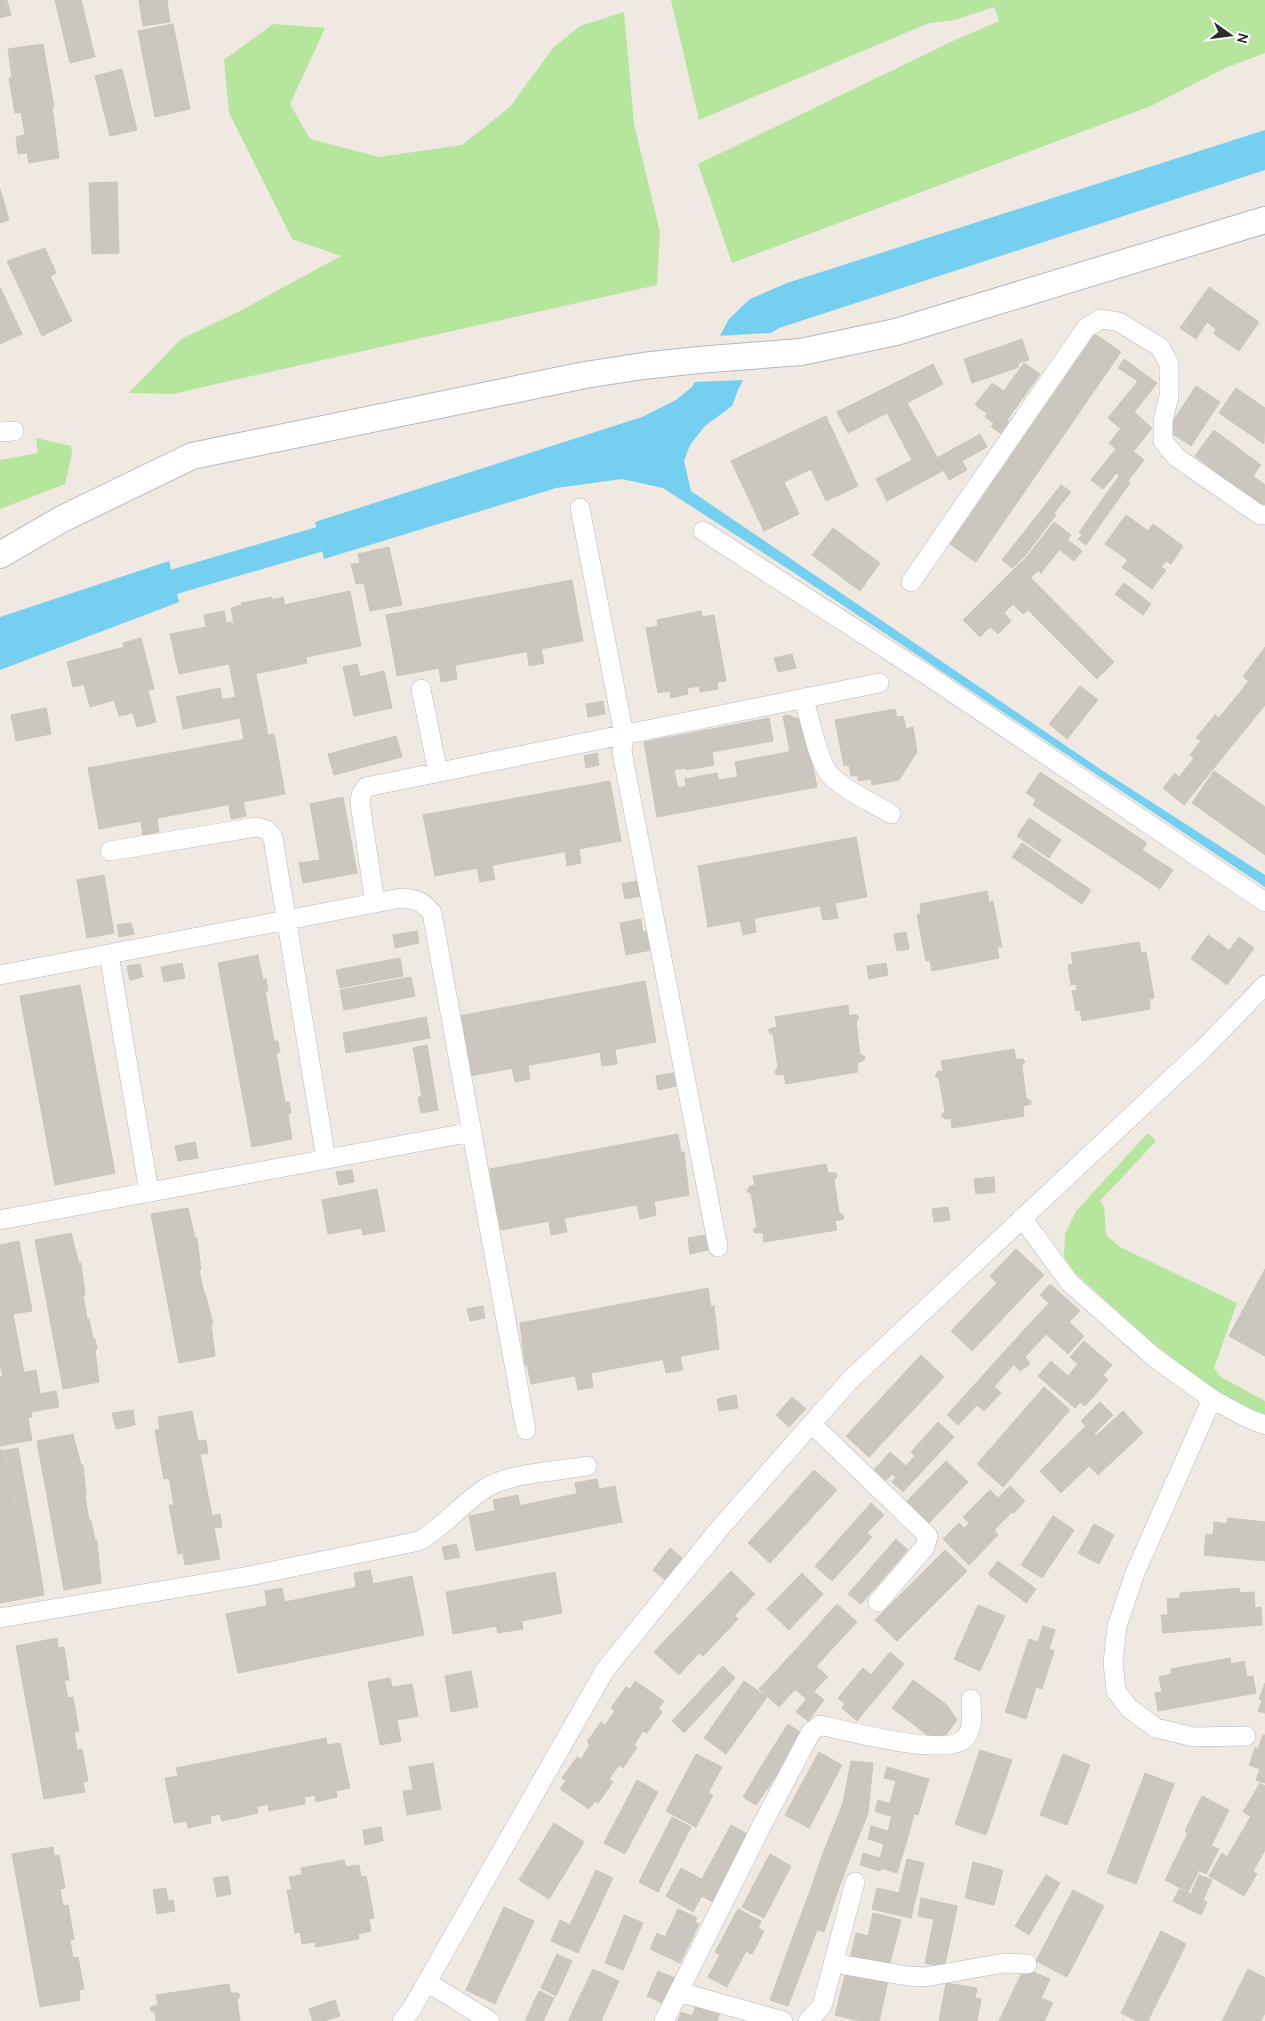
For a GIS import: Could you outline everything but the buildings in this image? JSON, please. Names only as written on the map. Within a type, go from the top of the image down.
[{"type":"main road","points":[[0,555],[62,519],[192,456],[517,388],[643,366],[802,352],[896,332],[1265,220]]},
{"type":"street","points":[[911,582],[1086,328],[1101,319],[1119,322],[1160,347],[1169,364],[1169,396],[1163,421],[1163,441],[1176,457],[1260,515],[1265,515]]},
{"type":"street","points":[[580,508],[624,735],[622,752],[718,1247]]},
{"type":"street","points":[[703,530],[927,675],[1265,902]]},
{"type":"street","points":[[375,903],[360,803],[361,794],[366,788],[879,683]]},
{"type":"street","points":[[421,689],[438,773]]},
{"type":"street","points":[[804,698],[822,761],[829,774],[840,784],[891,814]]},
{"type":"street","points":[[110,851],[257,827],[267,830],[273,838],[326,1159]]},
{"type":"street","points":[[0,975],[401,898],[413,898],[424,903],[432,913],[526,1430]]},
{"type":"street","points":[[109,954],[149,1192]]},
{"type":"street","points":[[402,2021],[411,2010],[605,1670],[720,1528],[851,1379],[1203,1049],[1265,985]]},
{"type":"street","points":[[0,1220],[472,1132]]},
{"type":"street","points":[[1022,1218],[1070,1283],[1155,1358],[1212,1399],[1247,1418],[1265,1425]]},
{"type":"street","points":[[1212,1399],[1135,1573],[1116,1626],[1113,1662],[1116,1691],[1129,1708],[1156,1728],[1194,1738],[1246,1736]]},
{"type":"street","points":[[812,1424],[928,1536],[926,1547],[878,1602]]},
{"type":"street","points":[[0,1618],[249,1576],[419,1541],[432,1534],[485,1488],[505,1479],[587,1466]]},
{"type":"street","points":[[664,2021],[811,1732],[820,1725],[904,1743],[938,1746],[958,1744],[972,1728],[971,1699]]},
{"type":"street","points":[[808,2021],[822,2006],[855,1882]]},
{"type":"street","points":[[833,1963],[907,1976],[925,1977],[1004,1963],[1028,1964]]},
{"type":"street","points":[[426,1982],[490,2021]]},
{"type":"street","points":[[679,1992],[783,2021]]},
{"type":"green space","points":[[671,0],[1265,0],[1265,53],[1225,68],[1151,106],[732,263],[698,164],[953,41],[999,21],[994,7],[955,20],[929,23],[699,120]]},
{"type":"green space","points":[[624,12],[634,124],[660,232],[657,285],[172,394],[129,393],[181,339],[238,312],[341,256],[292,239],[229,113],[224,60],[273,24],[325,28],[290,104],[310,139],[379,157],[462,145],[510,107],[553,48],[580,26]]},
{"type":"green space","points":[[36,438],[71,446],[72,454],[65,484],[0,509],[0,460],[38,453]]},
{"type":"green space","points":[[1148,1133],[1156,1141],[1100,1201],[1104,1206],[1106,1235],[1120,1247],[1237,1303],[1214,1368],[1221,1377],[1265,1401],[1265,1417],[1213,1388],[1165,1352],[1074,1272],[1064,1257],[1065,1234],[1076,1211]]},
{"type":"water","points":[[1265,130],[1265,170],[779,328],[766,336],[738,390],[732,406],[705,426],[690,445],[684,461],[691,491],[1103,771],[1265,875],[1265,887],[796,574],[663,488],[622,479],[556,488],[324,559],[315,522],[642,417],[676,400],[692,387],[729,319],[750,299],[787,283]]},
{"type":"water","points":[[169,561],[179,602],[0,670],[0,617]]},
{"type":"pier","points":[[770,333],[746,380],[692,382],[717,336]]},
{"type":"waterway","points":[[144,594],[170,583],[351,530]]}]
